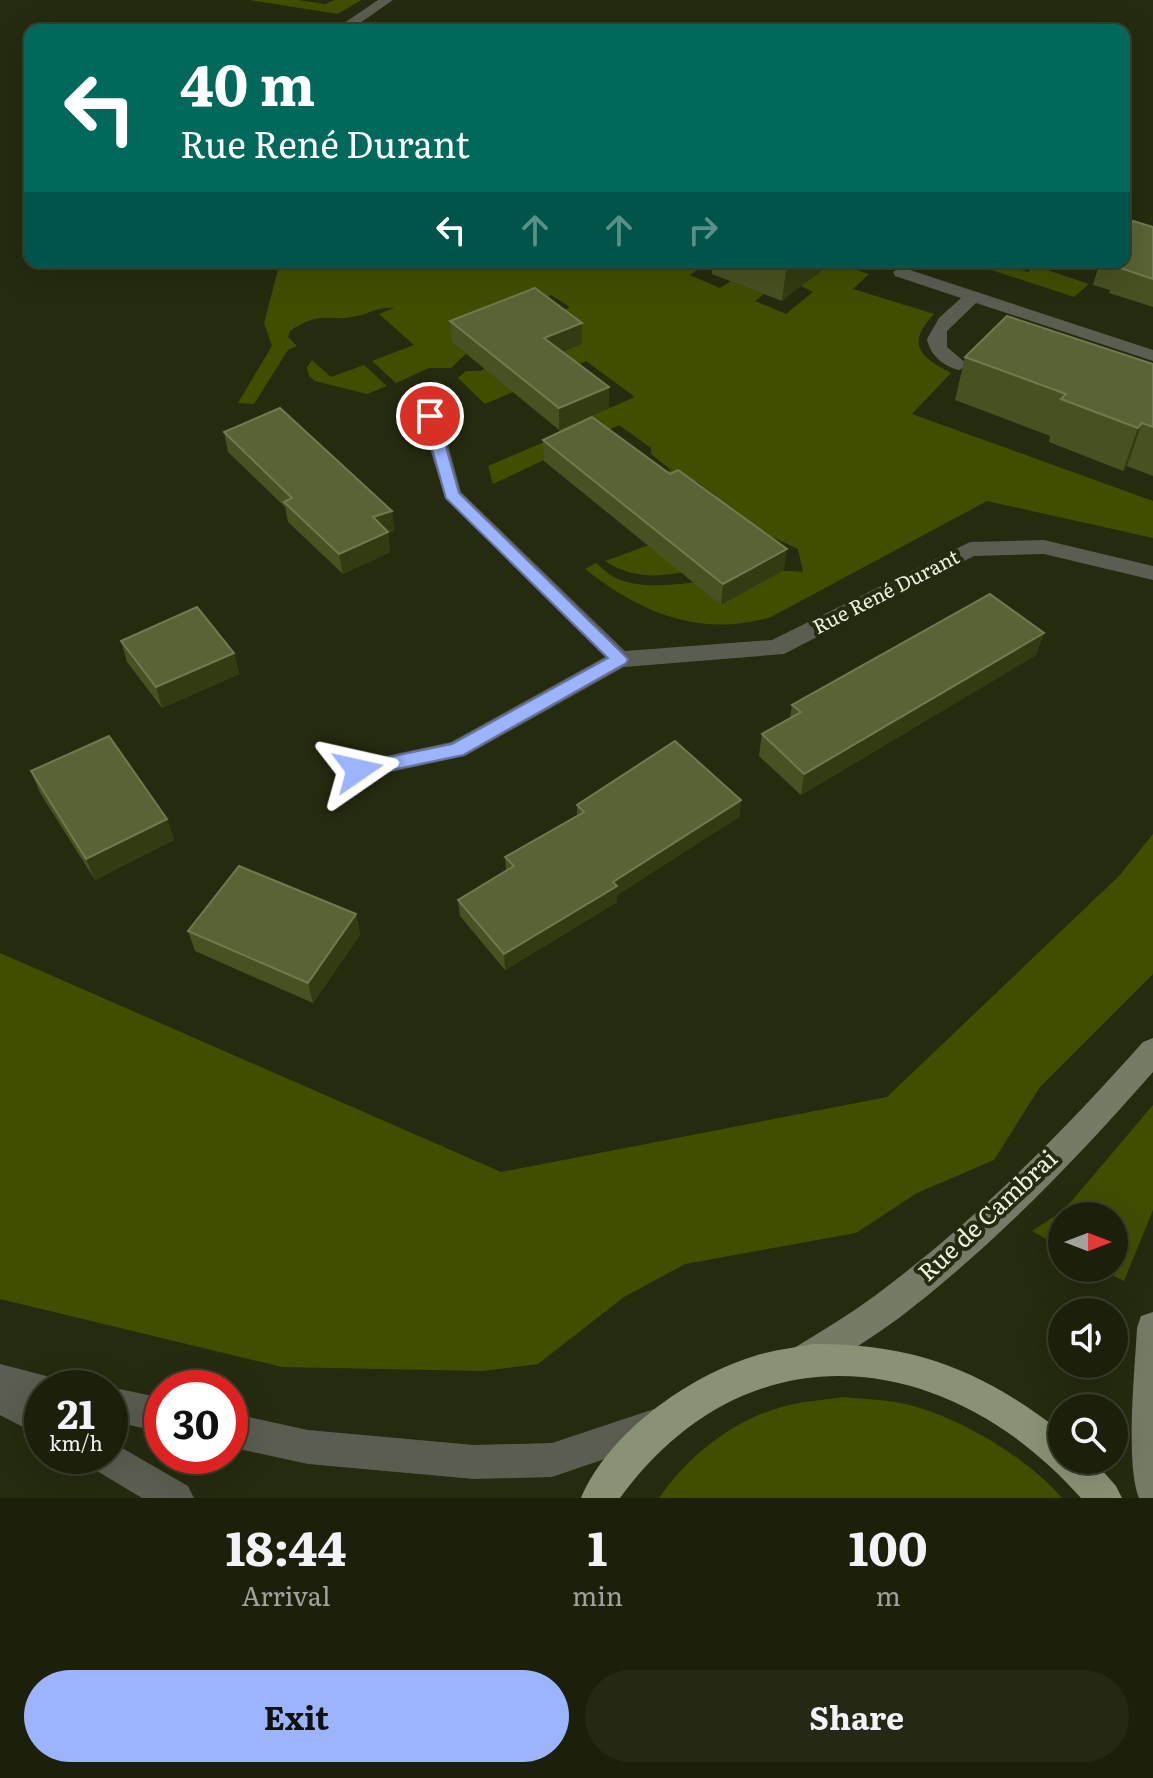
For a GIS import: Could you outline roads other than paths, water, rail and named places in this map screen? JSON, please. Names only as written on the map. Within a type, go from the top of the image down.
[{"type":"main road","name":"Rue de Cambrai","points":[[806,1360],[885,1307],[971,1238],[1117,1093],[1153,1051]]},
{"type":"main road","points":[[1153,1328],[1150,1440],[1153,1490]]},
{"type":"main road","points":[[599,1498],[614,1473],[657,1425],[704,1393],[746,1374],[806,1360],[860,1360],[916,1370],[970,1391],[1023,1423],[1048,1443]]},
{"type":"main road","points":[[1083,1474],[1104,1498]]},
{"type":"street","points":[[350,24],[387,0]]},
{"type":"street","points":[[901,272],[1153,356]]},
{"type":"street","points":[[959,365],[940,354],[935,341],[937,331],[973,296]]},
{"type":"street","points":[[430,416],[452,494],[620,659]]},
{"type":"street","name":"Rue René Durant","points":[[358,770],[457,750],[620,659],[776,648],[970,549],[1044,547],[1153,573]]},
{"type":"street","points":[[0,1381],[24,1386]]},
{"type":"street","points":[[0,1396],[24,1410]]},
{"type":"street","points":[[248,1434],[308,1447],[474,1462],[552,1460],[657,1425]]},
{"type":"street","points":[[128,1470],[176,1498]]}]
